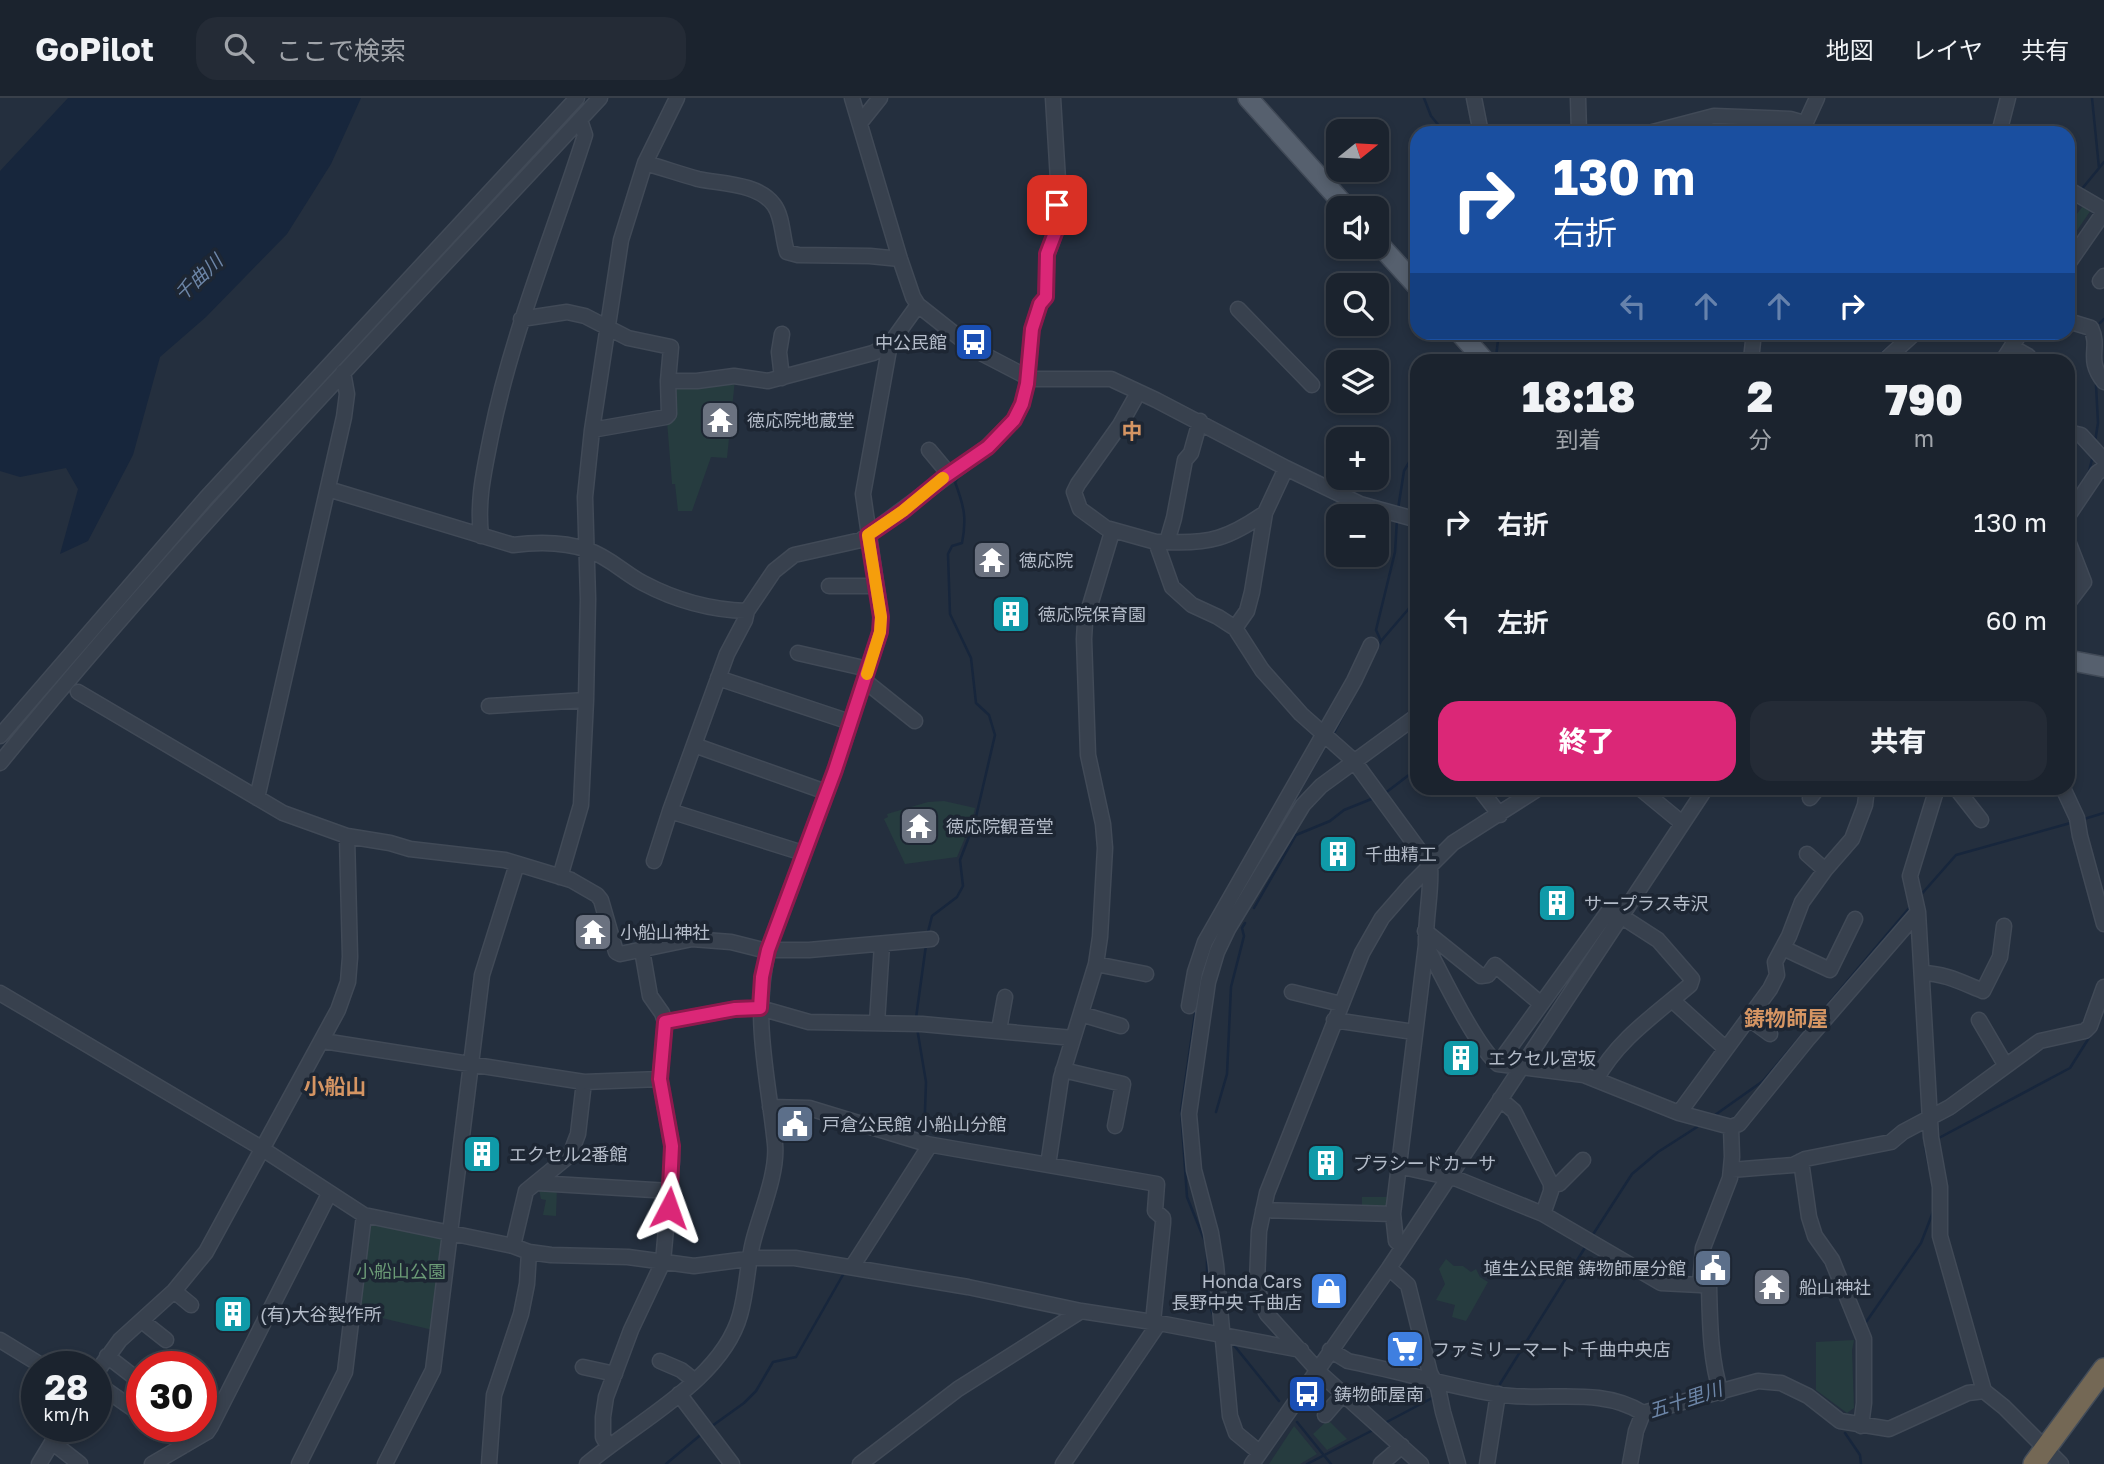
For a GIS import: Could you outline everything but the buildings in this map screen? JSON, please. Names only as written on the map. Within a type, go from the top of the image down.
[{"type":"highway","points":[[2040,1456],[2104,1368]]},
{"type":"main road","points":[[1244,102],[1335,196]]},
{"type":"main road","points":[[1389,255],[1410,277]]},
{"type":"main road","points":[[1466,340],[1479,354]]},
{"type":"main road","points":[[2075,661],[2104,667]]},
{"type":"street","points":[[0,736],[206,498],[577,98]]},
{"type":"street","points":[[0,762],[70,675],[343,372],[600,98]]},
{"type":"street","points":[[560,877],[581,805],[588,599],[585,497],[607,328],[621,240],[645,163],[677,98]]},
{"type":"street","points":[[852,98],[900,259],[918,305],[979,352],[1027,377],[1111,379],[1360,504],[1410,518]]},
{"type":"street","points":[[860,123],[880,98]]},
{"type":"street","points":[[654,860],[718,678],[747,611],[782,562],[807,551],[861,540],[988,447],[1014,420],[1022,404],[1032,329],[1040,304],[1046,297],[1047,254],[1058,225],[1053,98]]},
{"type":"street","points":[[1474,98],[1480,126]]},
{"type":"street","points":[[1578,98],[1579,126]]},
{"type":"street","points":[[1804,126],[1817,98]]},
{"type":"street","points":[[2001,126],[2008,98]]},
{"type":"street","points":[[1676,126],[1714,116],[1790,119],[1800,126]]},
{"type":"street","points":[[481,536],[478,501],[501,385],[584,135],[580,120]]},
{"type":"street","points":[[645,163],[697,178],[748,188],[766,197],[779,216],[787,252],[798,255],[900,259]]},
{"type":"street","points":[[2075,192],[2104,211],[2075,254]]},
{"type":"street","points":[[587,1464],[709,1370],[725,1348],[740,1317],[749,1259],[774,1165],[775,1148],[761,1054],[762,977],[768,950],[826,792],[880,632],[881,617],[864,512],[864,484],[890,344],[918,305]]},
{"type":"street","points":[[1238,309],[1312,385]]},
{"type":"street","points":[[521,319],[567,312],[585,316],[628,338],[671,347],[669,414],[666,417],[592,430]]},
{"type":"street","points":[[2075,323],[2091,328],[2094,333],[2094,366],[2104,382]]},
{"type":"street","points":[[782,334],[779,352],[782,378]]},
{"type":"street","points":[[1892,354],[1907,340]]},
{"type":"street","points":[[2008,354],[2016,340]]},
{"type":"street","points":[[668,381],[697,381],[734,376],[768,382],[873,353],[890,344]]},
{"type":"street","points":[[2012,348],[2024,354]]},
{"type":"street","points":[[257,798],[344,417],[347,394],[343,372]]},
{"type":"street","points":[[1138,393],[1120,425],[1087,468],[1074,492],[1080,509],[1112,532],[1161,542],[1195,543],[1220,538],[1265,513]]},
{"type":"street","points":[[1200,422],[1191,453],[1185,460],[1174,519],[1161,542],[1169,580],[1180,596],[1192,605],[1235,628],[1262,670],[1301,715],[1354,761],[1430,865],[1432,884],[1393,1214],[1396,1241],[1403,1247]]},
{"type":"street","points":[[2075,434],[2081,435],[2097,451]]},
{"type":"street","points":[[929,450],[949,474]]},
{"type":"street","points":[[1235,628],[1247,611],[1252,592],[1265,513],[1286,468]]},
{"type":"street","points":[[2075,506],[2097,473],[2104,468]]},
{"type":"street","points":[[328,489],[513,545],[533,543],[587,550],[621,567],[643,583],[701,606],[747,611]]},
{"type":"street","points":[[1048,1165],[1063,1070],[1096,964],[1100,937],[1105,848],[1103,824],[1088,755],[1084,639],[1085,622],[1112,532]]},
{"type":"street","points":[[2075,559],[2084,582],[2075,594]]},
{"type":"street","points":[[829,586],[876,586]]},
{"type":"street","points":[[1189,1006],[1195,972],[1205,942],[1328,738],[1371,645]]},
{"type":"street","points":[[798,653],[866,675],[915,721]]},
{"type":"street","points":[[718,678],[850,722]]},
{"type":"street","points":[[78,692],[283,813],[347,836],[410,849],[505,860],[560,877],[587,889],[601,900],[616,952],[620,954],[692,939],[732,942],[768,950],[809,950],[931,939]]},
{"type":"street","points":[[489,706],[586,700]]},
{"type":"street","points":[[1410,721],[1321,786],[1303,805],[1228,929],[1217,952],[1208,982],[1189,1114],[1194,1170],[1211,1233],[1216,1265],[1230,1416],[1236,1433],[1255,1458],[1389,1268],[1701,795]]},
{"type":"street","points":[[694,745],[826,792]]},
{"type":"street","points":[[1484,795],[1500,815]]},
{"type":"street","points":[[1421,1464],[1343,1393],[1279,1329],[1261,1302],[1257,1283],[1257,1261],[1263,1210],[1267,1193],[1340,1004],[1362,953],[1382,918],[1452,844],[1529,795]]},
{"type":"street","points":[[1648,795],[1682,823]]},
{"type":"street","points":[[1679,1113],[1770,989],[1777,975],[1775,962],[1802,902],[1852,839],[1866,795]]},
{"type":"street","points":[[1935,795],[1910,876],[1916,906],[1922,973],[1932,1141],[1940,1187],[1940,1236],[1983,1391],[2004,1407],[2040,1456],[2062,1464]]},
{"type":"street","points":[[1961,795],[1981,820]]},
{"type":"street","points":[[2066,795],[2078,821],[2104,924]]},
{"type":"street","points":[[670,811],[803,853]]},
{"type":"street","points":[[111,1351],[174,1291],[206,1252],[338,1010],[348,982],[350,957],[347,836]]},
{"type":"street","points":[[1807,854],[1825,870]]},
{"type":"street","points":[[385,1464],[433,1370],[482,975],[517,864]]},
{"type":"street","points":[[1425,938],[1472,1027],[1491,1059],[1498,1064],[1584,1075],[1679,1113],[1731,1127],[1739,1124],[1916,906]]},
{"type":"street","points":[[1498,1064],[1610,909],[1658,940],[1692,978],[1690,985],[1628,1038],[1603,1066],[1596,1080]]},
{"type":"street","points":[[1783,948],[1830,970],[1856,919]]},
{"type":"street","points":[[1922,973],[1952,978],[1983,991],[2000,957],[2004,926]]},
{"type":"street","points":[[1425,938],[1481,976],[1488,975],[1495,965],[1552,1020]]},
{"type":"street","points":[[877,1023],[882,944]]},
{"type":"street","points":[[608,1446],[603,1437],[606,1397],[631,1330],[663,1262],[670,1191],[672,1146],[660,1079],[665,1022],[650,996],[642,950]]},
{"type":"street","points":[[1096,964],[1146,974]]},
{"type":"street","points":[[1565,969],[1580,978]]},
{"type":"street","points":[[1731,1170],[1793,1165],[1891,1142],[1950,1107],[2040,1041],[2085,1031],[2090,1026],[2104,987]]},
{"type":"street","points":[[1292,992],[1340,1004]]},
{"type":"street","points":[[0,993],[263,1149],[365,1215],[513,1246],[529,1252],[628,1257],[694,1266],[749,1259],[795,1258],[968,1287],[1081,1311],[1156,1322],[1301,1350]]},
{"type":"street","points":[[999,1030],[1005,997]]},
{"type":"street","points":[[1672,1000],[1726,1049]]},
{"type":"street","points":[[665,1022],[735,1009],[760,1008],[809,1023],[917,1024],[1073,1038]]},
{"type":"street","points":[[1081,1014],[1121,1026]]},
{"type":"street","points":[[1748,1018],[1770,1034]]},
{"type":"street","points":[[1334,1020],[1414,1032]]},
{"type":"street","points":[[1979,1020],[2006,1066]]},
{"type":"street","points":[[323,1041],[584,1082],[660,1079]]},
{"type":"street","points":[[1063,1070],[1123,1084],[1115,1126]]},
{"type":"street","points":[[513,1246],[526,1191],[570,1155],[578,1134],[584,1082]]},
{"type":"street","points":[[1500,1099],[1514,1111],[1551,1184],[1543,1213]]},
{"type":"street","points":[[770,1107],[809,1108],[925,1143],[1157,1184],[1156,1211],[1163,1218],[1163,1223],[1156,1322],[1063,1464]]},
{"type":"street","points":[[1700,1285],[1703,1248],[1730,1178],[1731,1127]]},
{"type":"street","points":[[852,1267],[925,1143]]},
{"type":"street","points":[[1551,1184],[1559,1184],[1583,1160]]},
{"type":"street","points":[[1801,1161],[1809,1217],[1815,1236],[1832,1260],[1861,1331],[1864,1403],[1861,1426]]},
{"type":"street","points":[[1398,1166],[1482,1188],[1543,1213],[1661,1283],[1709,1286],[1716,1378],[1721,1393]]},
{"type":"street","points":[[537,1183],[670,1191]]},
{"type":"street","points":[[217,1403],[329,1194]]},
{"type":"street","points":[[1263,1210],[1393,1214]]},
{"type":"street","points":[[299,1464],[345,1372],[365,1215]]},
{"type":"street","points":[[489,1464],[494,1395],[521,1314],[527,1284],[529,1252]]},
{"type":"street","points":[[1389,1268],[1408,1285],[1430,1373],[1438,1388],[1458,1464]]},
{"type":"street","points":[[174,1291],[191,1305]]},
{"type":"street","points":[[860,1464],[958,1389],[1081,1311]]},
{"type":"street","points":[[142,1321],[166,1340]]},
{"type":"street","points":[[0,1340],[21,1353]]},
{"type":"street","points":[[1330,1350],[1348,1361],[1498,1394],[1582,1395],[1629,1404],[1643,1413],[1758,1381],[1781,1383],[1808,1396],[1840,1421],[1889,1429],[1968,1393],[1983,1391]]},
{"type":"street","points":[[112,1360],[126,1371]]},
{"type":"street","points":[[660,1361],[681,1370],[695,1381]]},
{"type":"street","points":[[583,1367],[615,1374]]},
{"type":"street","points":[[1325,1415],[1343,1393]]},
{"type":"street","points":[[679,1394],[732,1464]]},
{"type":"street","points":[[1487,1464],[1498,1394]]},
{"type":"street","points":[[1630,1464],[1636,1431],[1643,1413]]},
{"type":"street","points":[[39,1464],[52,1442],[80,1464]]},
{"type":"street","points":[[181,1442],[185,1445]]},
{"type":"street","points":[[152,1464],[188,1442]]},
{"type":"street","points":[[1381,1464],[1402,1446]]},
{"type":"green space","points":[[2083,206],[2091,210],[2075,233],[2075,216]]},
{"type":"green space","points":[[735,379],[727,458],[711,457],[692,511],[678,511],[675,484],[672,484],[667,421],[674,385]]},
{"type":"green space","points":[[944,801],[975,808],[957,857],[905,864],[884,819],[888,817],[887,814],[928,802]]},
{"type":"green space","points":[[557,1187],[556,1216],[543,1215],[546,1200],[541,1199],[539,1189]]},
{"type":"green space","points":[[1362,1197],[1390,1197],[1386,1208],[1362,1208]]},
{"type":"green space","name":"小船山公園","points":[[373,1222],[442,1235],[444,1240],[433,1330],[356,1312],[368,1225]]},
{"type":"green space","points":[[1446,1259],[1454,1266],[1463,1266],[1471,1272],[1476,1269],[1480,1277],[1488,1282],[1466,1321],[1452,1317],[1455,1305],[1436,1300],[1445,1284],[1439,1269]]},
{"type":"green space","points":[[1854,1340],[1854,1408],[1847,1413],[1816,1390],[1816,1342]]},
{"type":"green space","points":[[1328,1420],[1347,1439],[1327,1450],[1313,1434]]},
{"type":"green space","points":[[1294,1426],[1317,1454],[1300,1464],[1269,1464]]},
{"type":"water","name":"千曲川","points":[[68,98],[361,98],[331,164],[287,234],[206,317],[160,357],[133,455],[88,541],[60,554],[78,489],[66,468],[20,477],[0,471],[0,171]]},
{"type":"waterway","points":[[1424,98],[1431,116],[1439,126]]},
{"type":"waterway","points":[[2092,98],[2099,168]]},
{"type":"waterway","points":[[2081,190],[2104,162]]},
{"type":"waterway","points":[[2100,323],[2104,319]]},
{"type":"waterway","points":[[1496,354],[1498,340]]},
{"type":"waterway","points":[[1880,354],[1897,340]]},
{"type":"waterway","points":[[2095,442],[2098,423],[2096,385]]},
{"type":"waterway","points":[[2088,476],[2093,455]]},
{"type":"waterway","points":[[1398,509],[1404,471],[1410,461]]},
{"type":"waterway","points":[[928,932],[932,916],[957,897],[963,886],[960,860],[975,821],[995,735],[989,715],[976,703],[971,658],[950,614],[948,554],[952,546],[962,543],[964,526],[962,505],[955,482],[961,474]]},
{"type":"waterway","points":[[1381,641],[1376,630],[1395,552],[1397,519]]},
{"type":"waterway","points":[[1373,657],[1381,641],[1410,607]]},
{"type":"waterway","points":[[1333,735],[1354,694]]},
{"type":"waterway","points":[[1268,846],[1327,743]]},
{"type":"waterway","points":[[1384,794],[1410,774]]},
{"type":"waterway","points":[[1254,908],[1296,835],[1374,798]]},
{"type":"waterway","points":[[2084,819],[2104,813]]},
{"type":"waterway","points":[[1919,897],[1956,855],[2074,822]]},
{"type":"waterway","points":[[1715,1115],[1763,1081],[1910,907]]},
{"type":"waterway","points":[[1216,1112],[1227,1074],[1231,987],[1245,923]]},
{"type":"waterway","points":[[916,1018],[926,945]]},
{"type":"waterway","points":[[1196,1007],[1181,1111],[1187,1197],[1206,1244]]},
{"type":"waterway","points":[[917,1028],[926,1082],[924,1139]]},
{"type":"waterway","points":[[1937,1139],[2070,1068],[2092,1033]]},
{"type":"waterway","points":[[1592,1236],[1632,1174],[1658,1152],[1697,1127]]},
{"type":"waterway","points":[[1928,1144],[1925,1147],[1929,1167]]},
{"type":"waterway","points":[[1864,1325],[1921,1243],[1933,1212]]},
{"type":"waterway","points":[[1500,1384],[1586,1246]]},
{"type":"waterway","points":[[1207,1251],[1207,1298],[1215,1320]]},
{"type":"waterway","points":[[712,1426],[756,1391],[773,1362],[796,1357],[844,1273]]},
{"type":"waterway","points":[[1233,1344],[1279,1401]]},
{"type":"waterway","points":[[1383,1424],[1434,1397]]},
{"type":"waterway","points":[[1297,1422],[1331,1464]]},
{"type":"waterway","points":[[1307,1464],[1375,1429]]},
{"type":"waterway","points":[[666,1464],[704,1432]]},
{"type":"waterway","points":[[1845,1433],[1860,1455],[1861,1464]]},
{"type":"slow traffic","points":[[867,674],[880,632],[881,617],[868,535],[943,478]]},
{"type":"place","name":"中公民館","points":[[974,342]]},
{"type":"place","name":"徳応院地蔵堂","points":[[720,420]]},
{"type":"place","name":"徳応院","points":[[992,560]]},
{"type":"place","name":"徳応院保育園","points":[[1011,614]]},
{"type":"place","name":"徳応院観音堂","points":[[919,826]]},
{"type":"place","name":"千曲精工","points":[[1338,854]]},
{"type":"place","name":"サープラス寺沢","points":[[1557,903]]},
{"type":"place","name":"小船山神社","points":[[593,932]]},
{"type":"place","name":"エクセル宮坂","points":[[1461,1058]]},
{"type":"place","name":"戸倉公民館 小船山分館","points":[[795,1124]]},
{"type":"place","name":"エクセル2番館","points":[[482,1154]]},
{"type":"place","name":"プラシードカーサ","points":[[1326,1163]]},
{"type":"place","name":"埴生公民館 鋳物師屋分館","points":[[1713,1268]]},
{"type":"place","name":"船山神社","points":[[1772,1287]]},
{"type":"place","name":"Honda Cars 長野中央 千曲店","points":[[1329,1291]]},
{"type":"place","name":"(有)大谷製作所","points":[[233,1314]]},
{"type":"place","name":"ファミリーマート 千曲中央店","points":[[1405,1349]]},
{"type":"place","name":"鋳物師屋南","points":[[1307,1394]]},
{"type":"district","name":"中","points":[[1132,431]]},
{"type":"district","name":"鋳物師屋","points":[[1786,1018]]},
{"type":"district","name":"小船山","points":[[335,1086]]},
{"type":"route","points":[[669,1208],[672,1146],[660,1079],[665,1022],[735,1009],[760,1008],[762,977],[768,950],[835,770],[880,632],[881,617],[868,535],[988,447],[1014,420],[1027,384],[1032,329],[1040,304],[1046,297],[1047,254],[1058,225],[1057,205]]},
{"type":"water label","name":"五十里川","points":[[1685,1399]]}]
